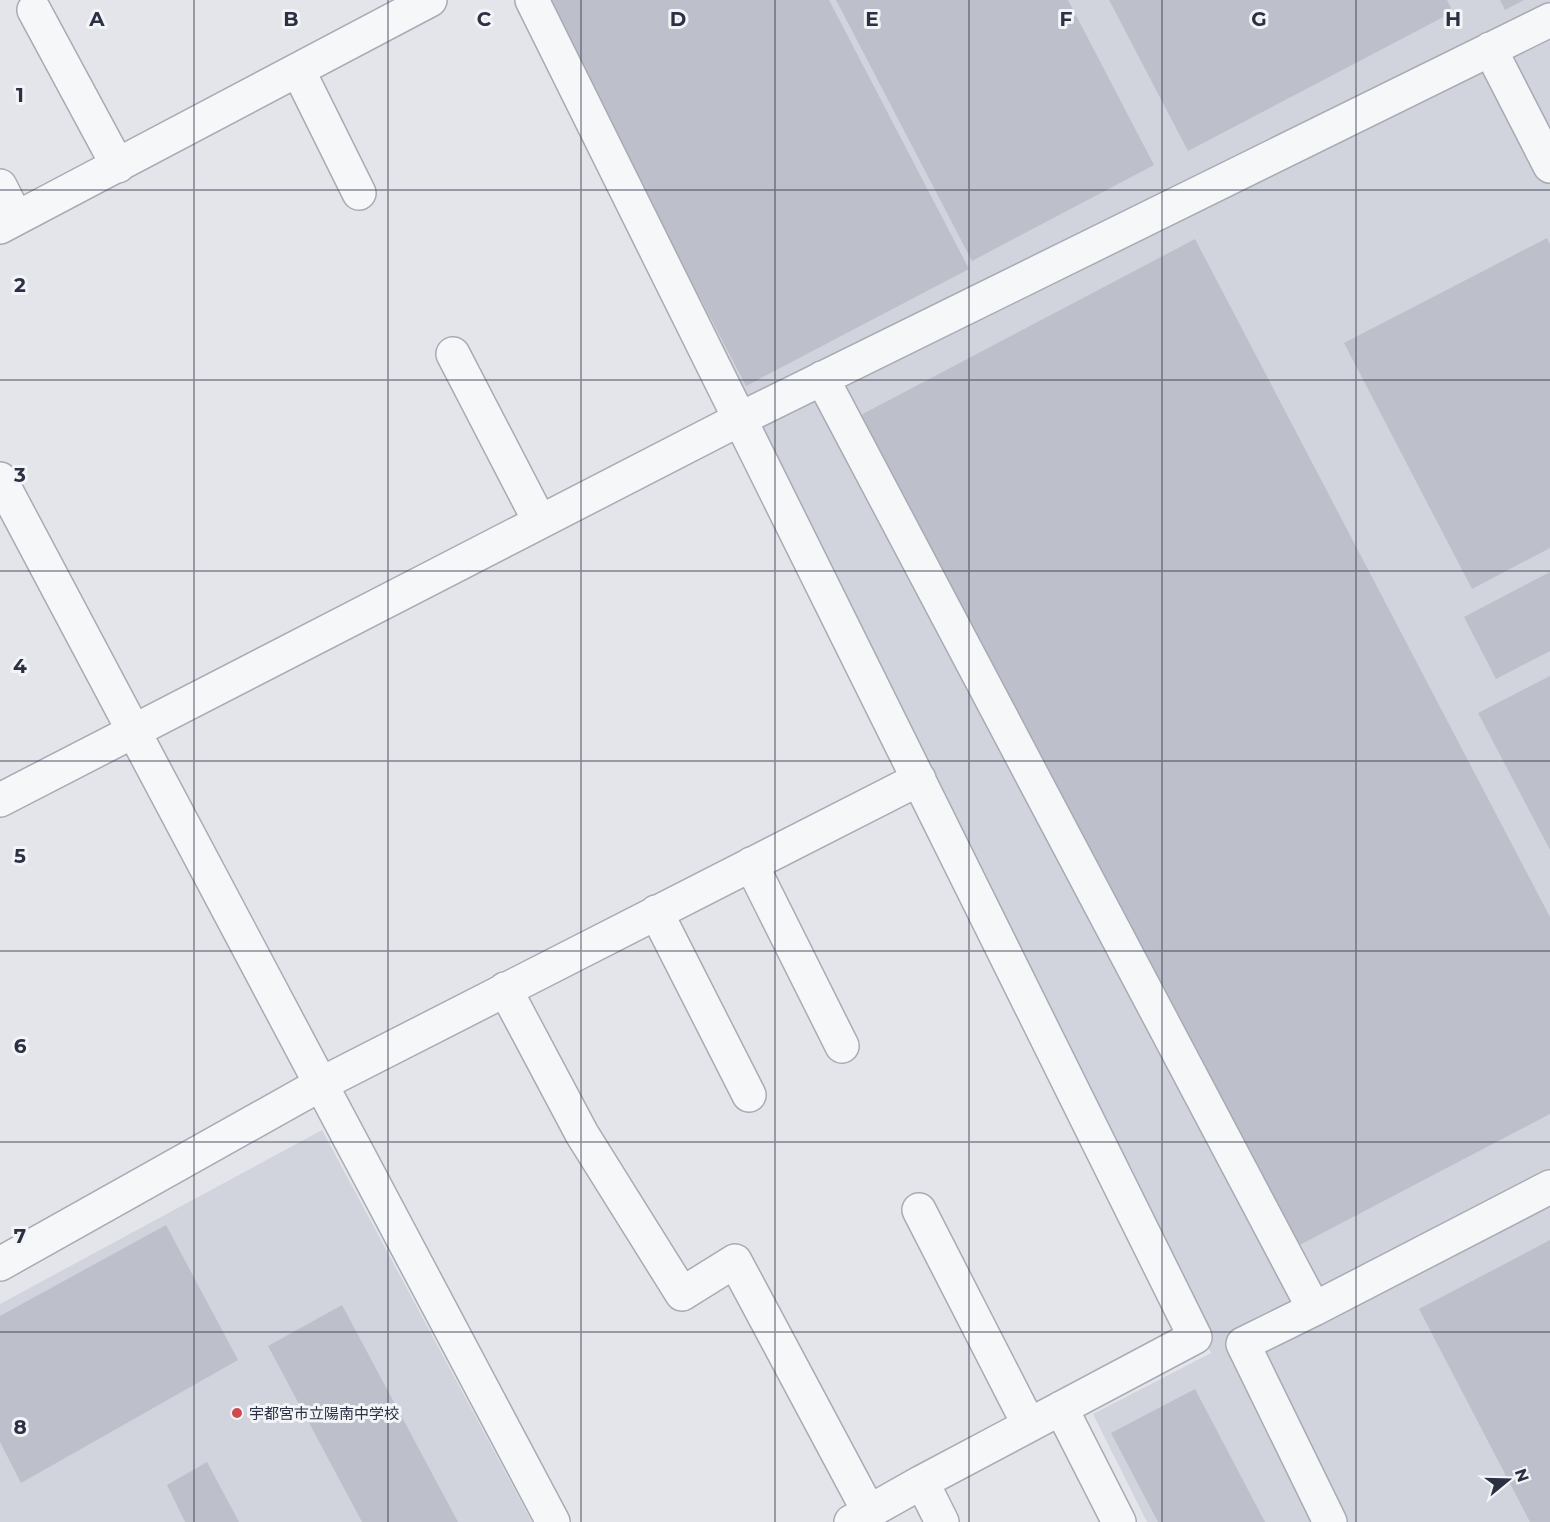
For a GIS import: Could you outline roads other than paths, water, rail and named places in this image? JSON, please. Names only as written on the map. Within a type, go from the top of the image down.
[{"type":"street","points":[[0,186],[8,222],[298,70],[382,11],[430,0]]},
{"type":"street","points":[[505,989],[582,1134],[682,1294],[735,1261],[860,1517],[1195,1337],[532,0]]},
{"type":"street","points":[[34,10],[118,166]]},
{"type":"street","points":[[0,800],[740,419],[1550,20]]},
{"type":"street","points":[[1490,49],[1550,166]]},
{"type":"street","points":[[298,70],[359,193]]},
{"type":"street","points":[[453,354],[540,522]]},
{"type":"street","points":[[822,378],[1314,1309]]},
{"type":"street","points":[[0,479],[553,1522]]},
{"type":"street","points":[[0,1264],[321,1084],[919,779]]},
{"type":"street","points":[[751,864],[842,1046]]},
{"type":"street","points":[[656,912],[749,1095]]},
{"type":"street","points":[[1330,1522],[1243,1344],[1550,1187]]},
{"type":"street","points":[[919,1210],[1029,1425]]},
{"type":"street","points":[[1061,1408],[1119,1522]]},
{"type":"street","points":[[922,1482],[942,1522]]},
{"type":"place","name":"宇都宮市立陽南中学校","points":[[237,1413]]}]
